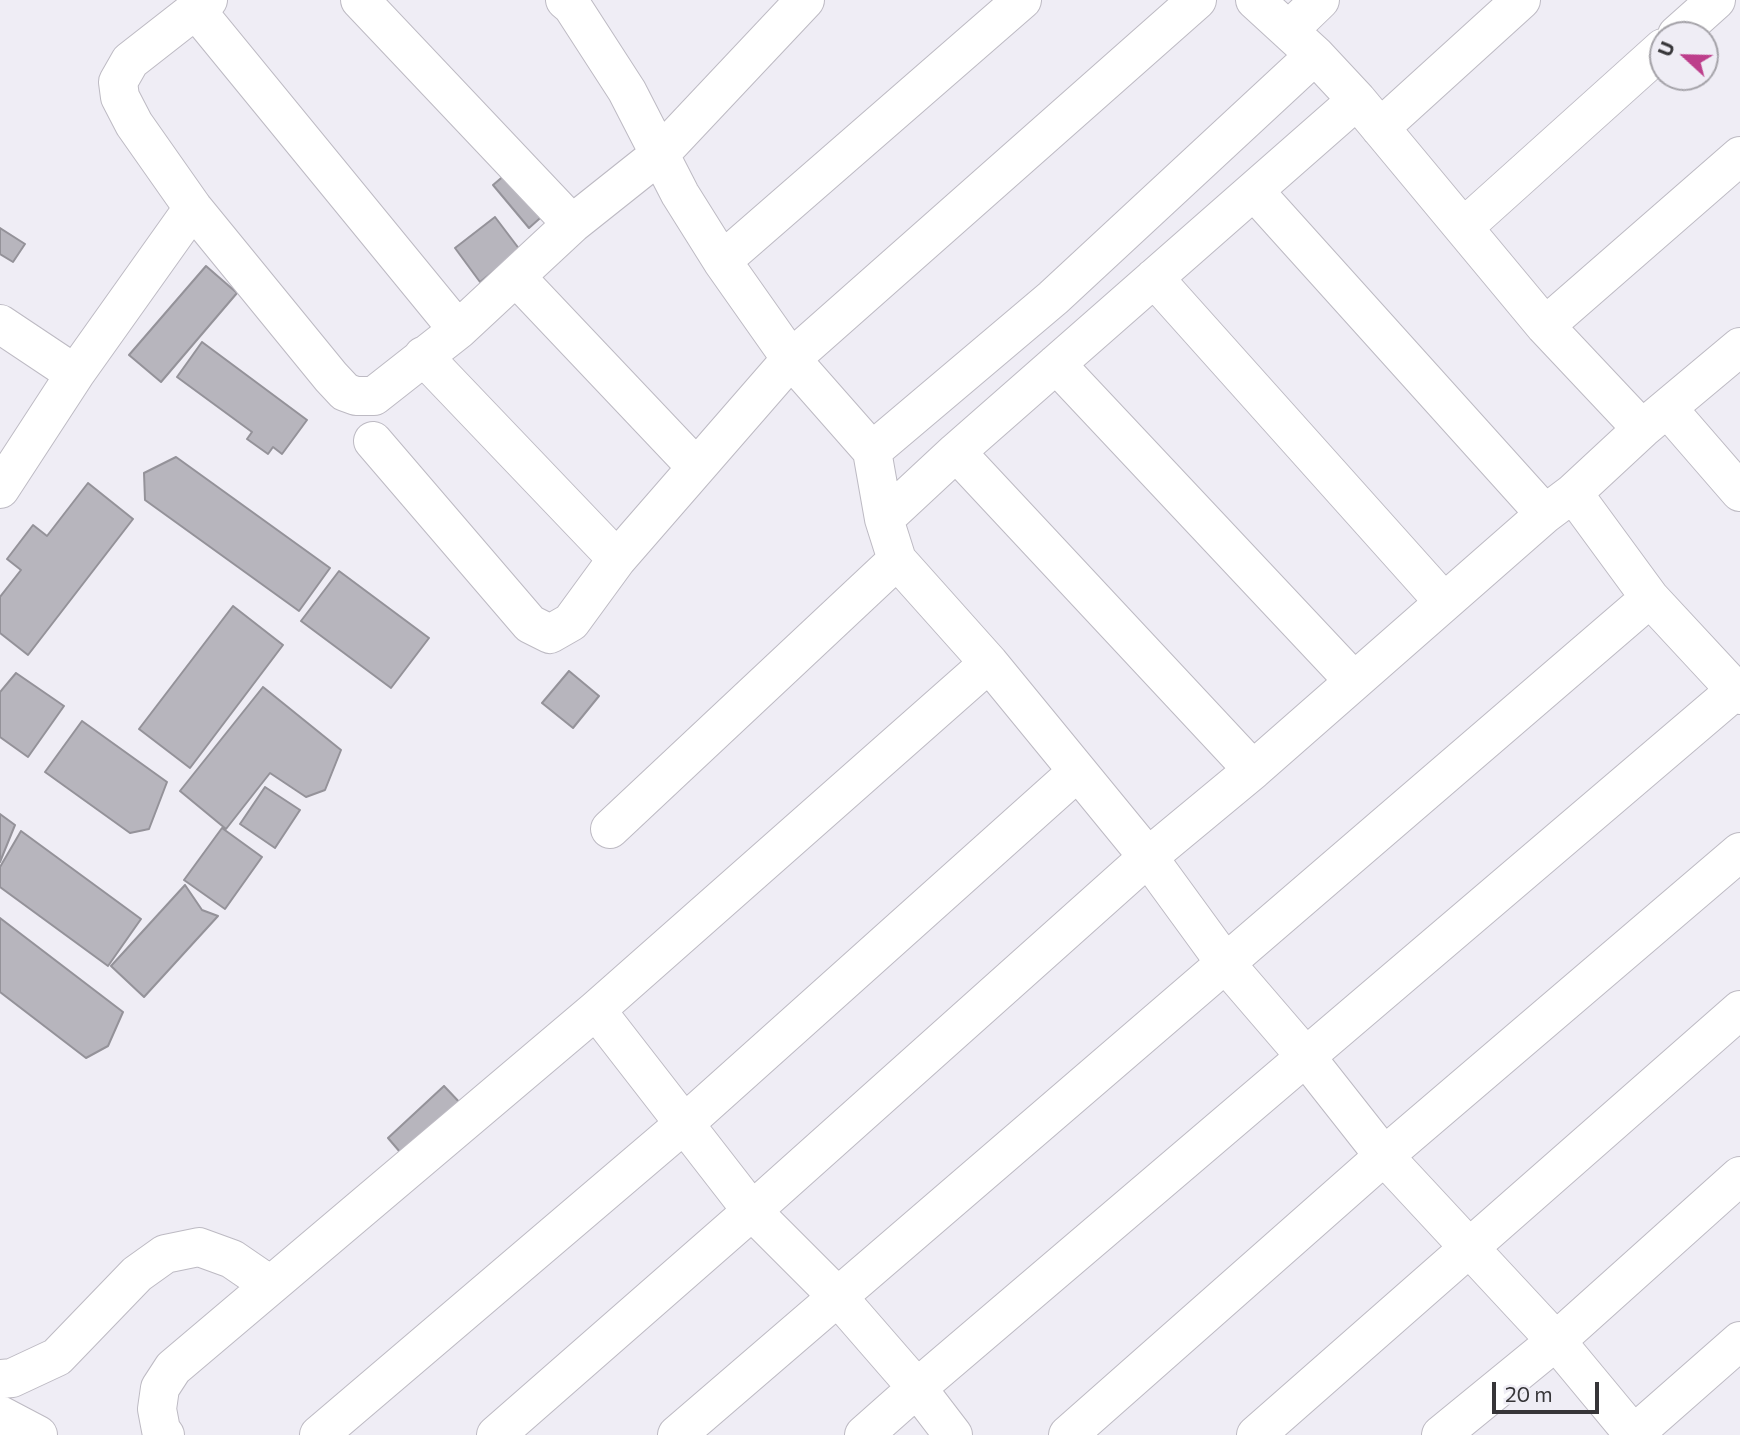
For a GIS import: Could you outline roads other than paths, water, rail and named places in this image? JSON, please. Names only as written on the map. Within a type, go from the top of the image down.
[{"type":"street","points":[[360,0],[572,224]]},
{"type":"street","points":[[458,330],[202,5],[130,61],[118,82],[120,97],[134,124],[193,208],[345,392],[356,396],[374,396],[458,330],[572,224],[660,154],[805,0]]},
{"type":"street","points":[[722,261],[1022,0]]},
{"type":"street","points":[[373,441],[530,624],[551,634],[571,622],[617,559],[791,359],[1197,0]]},
{"type":"street","points":[[1255,0],[1302,42],[1368,114],[1464,226],[1545,327],[1740,492]]},
{"type":"street","points":[[872,451],[1053,298],[1241,123],[1302,42],[1320,0]]},
{"type":"street","points":[[884,519],[956,452],[1267,179],[1368,114],[1521,0]]},
{"type":"street","points":[[1693,21],[1716,0]]},
{"type":"street","points":[[572,2],[627,91],[680,194],[722,261],[791,359],[872,451],[884,519],[897,560],[989,663],[1148,857],[1226,964],[1306,1057],[1384,1156],[1556,1341],[1633,1435],[1740,1341]]},
{"type":"street","points":[[1464,226],[1649,61]]},
{"type":"street","points":[[864,1435],[916,1388],[1738,693],[1559,504],[1267,179],[1241,123]]},
{"type":"street","points":[[1545,327],[1740,156]]},
{"type":"street","points":[[0,489],[75,374],[193,208]]},
{"type":"street","points":[[516,277],[696,467]]},
{"type":"street","points":[[1154,278],[1444,602]]},
{"type":"street","points":[[0,324],[75,374]]},
{"type":"street","points":[[496,1435],[752,1211],[1148,857],[1253,770],[1740,347]]},
{"type":"street","points":[[423,356],[617,559]]},
{"type":"street","points":[[1056,364],[1354,681]]},
{"type":"street","points":[[956,452],[1253,770]]},
{"type":"street","points":[[610,829],[897,560]]},
{"type":"street","points":[[677,1435],[1650,598]]},
{"type":"street","points":[[165,1435],[161,1430],[157,1409],[160,1388],[173,1368],[596,1010],[989,663]]},
{"type":"street","points":[[319,1435],[684,1124],[1077,772]]},
{"type":"street","points":[[1068,1435],[1384,1156],[1740,852]]},
{"type":"street","points":[[596,1010],[752,1211],[836,1296],[953,1435]]},
{"type":"street","points":[[1256,1435],[1740,1010]]},
{"type":"street","points":[[1441,1435],[1556,1341],[1740,1176]]},
{"type":"street","points":[[0,1379],[12,1378],[57,1357],[137,1274],[165,1254],[199,1247],[232,1259],[270,1285]]},
{"type":"street","points":[[0,1415],[38,1435]]}]
